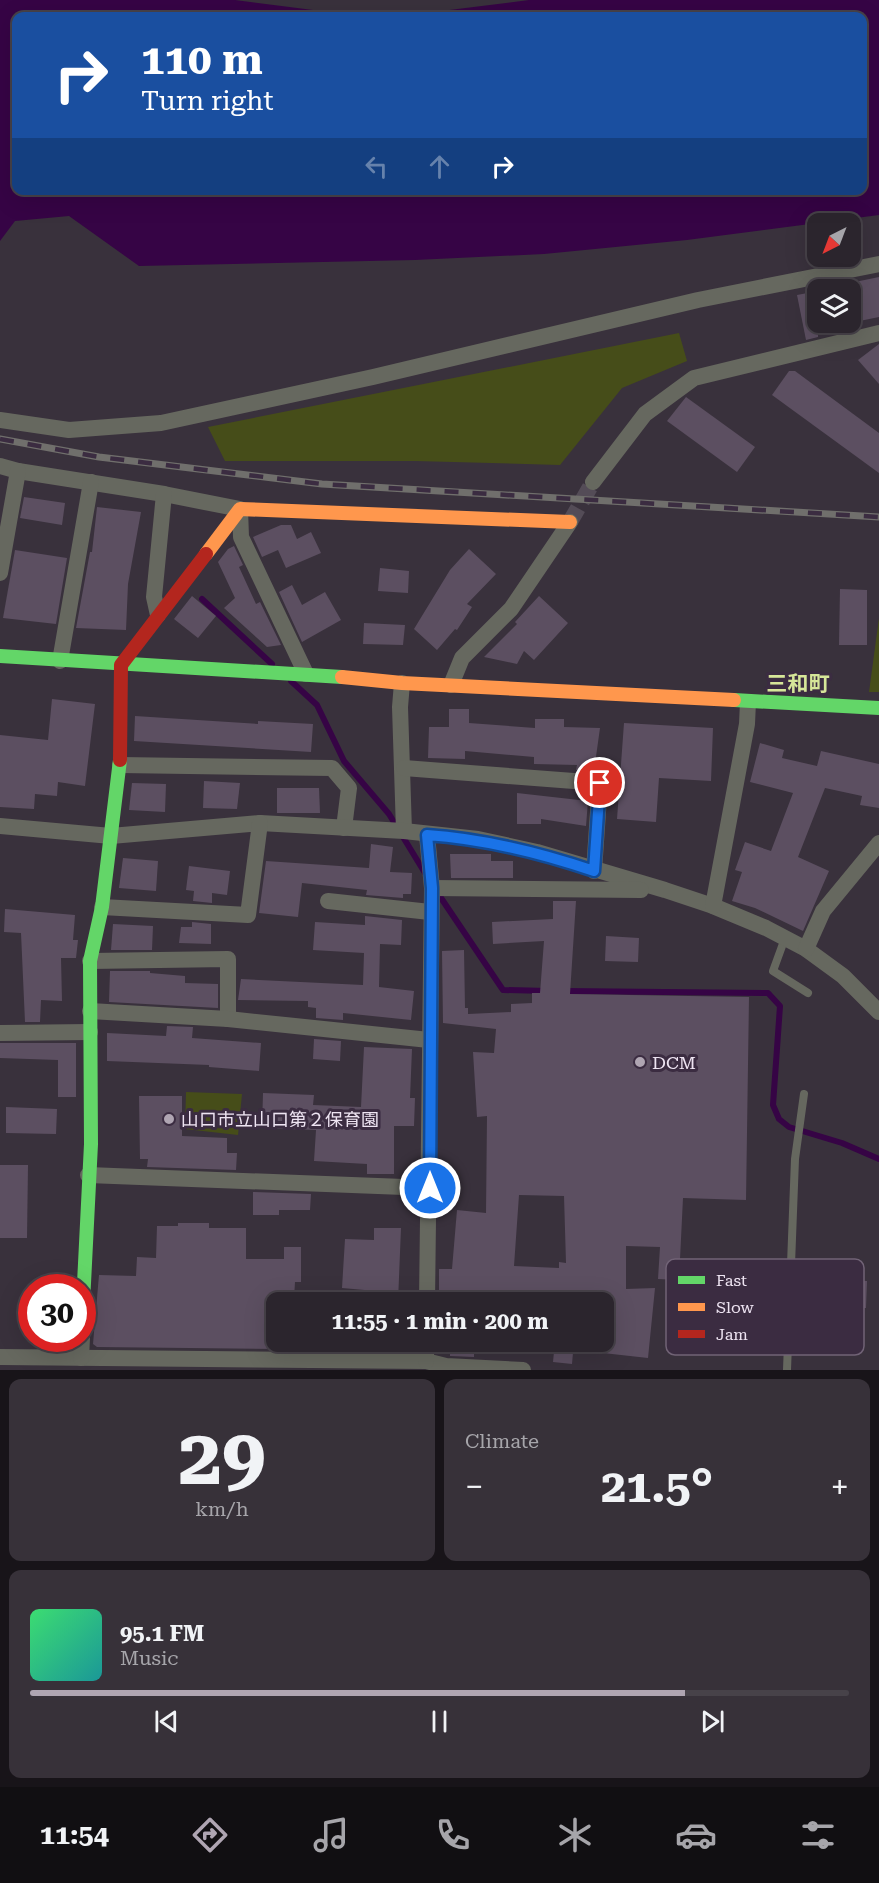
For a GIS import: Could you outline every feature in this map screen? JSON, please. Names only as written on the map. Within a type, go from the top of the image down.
[{"type":"street","points":[[0,420],[69,430],[161,423],[373,377],[698,300],[879,264]]},
{"type":"street","points":[[592,482],[645,414],[694,378],[879,333]]},
{"type":"street","points":[[0,465],[18,471],[164,494],[240,509],[570,522]]},
{"type":"street","points":[[0,573],[18,471]]},
{"type":"street","points":[[60,661],[91,482]]},
{"type":"street","points":[[158,615],[154,597],[164,494]]},
{"type":"street","points":[[84,1274],[91,1144],[90,961],[102,907],[120,765],[121,665],[240,509]]},
{"type":"street","points":[[240,509],[241,537],[306,674]]},
{"type":"street","points":[[451,685],[462,658],[511,609],[570,522]]},
{"type":"street","points":[[0,656],[121,665],[306,674],[402,683],[879,708]]},
{"type":"street","points":[[402,683],[400,707],[404,768],[404,831]]},
{"type":"street","points":[[713,906],[747,724],[748,702]]},
{"type":"street","points":[[120,765],[332,768],[349,788],[344,828]]},
{"type":"street","points":[[404,768],[600,783],[594,871]]},
{"type":"street","points":[[102,907],[248,915],[260,823]]},
{"type":"street","points":[[0,826],[111,836],[260,823],[404,831],[478,839],[665,890],[713,906],[806,949],[843,976],[879,1012]]},
{"type":"street","points":[[427,835],[432,888],[427,1292]]},
{"type":"street","points":[[806,949],[823,911],[879,843]]},
{"type":"street","points":[[432,888],[665,890]]},
{"type":"street","points":[[328,901],[430,912]]},
{"type":"street","points":[[90,961],[228,959],[228,1019]]},
{"type":"street","points":[[90,1011],[228,1019],[429,1040]]},
{"type":"street","points":[[0,1033],[90,1032]]},
{"type":"street","points":[[88,1175],[430,1188]]},
{"type":"street","points":[[81,1352],[81,1358]]},
{"type":"street","points":[[426,1352],[426,1361]]},
{"type":"street","points":[[0,1357],[426,1361],[446,1368],[523,1370]]},
{"type":"lane","points":[[785,938],[773,971],[808,993]]},
{"type":"lane","points":[[791,1259],[795,1159],[804,1094]]},
{"type":"lane","points":[[787,1370],[788,1355]]},
{"type":"green space","points":[[679,333],[687,361],[622,388],[560,465],[415,461],[225,461],[208,427]]},
{"type":"green space","points":[[879,618],[879,692],[869,692]]},
{"type":"green space","points":[[186,1092],[242,1094],[238,1135],[185,1129]]},
{"type":"shaded area","points":[[0,0],[235,0],[329,12],[12,12],[12,195],[867,195],[867,12],[433,12],[529,0],[879,0],[879,215],[861,217],[861,213],[807,213],[807,224],[687,240],[544,254],[415,260],[139,266],[69,216],[15,221],[0,241]]},
{"type":"building","points":[[879,277],[879,317],[861,321],[861,281]]},
{"type":"building","points":[[807,293],[807,333],[818,333],[818,337],[806,340],[797,295]]},
{"type":"building","points":[[879,344],[879,384],[858,360]]},
{"type":"building","points":[[789,371],[795,371],[879,433],[879,473],[772,395]]},
{"type":"building","points":[[686,397],[755,447],[737,472],[667,421]]},
{"type":"building","points":[[24,497],[65,503],[62,525],[20,518]]},
{"type":"building","points":[[97,507],[141,512],[128,584],[126,630],[76,628],[90,552],[92,552]]},
{"type":"building","points":[[281,525],[291,525],[297,539],[311,532],[321,553],[286,568],[278,550],[262,557],[253,537]]},
{"type":"building","points":[[234,546],[243,565],[239,567],[256,604],[260,602],[281,645],[267,647],[224,608],[235,598],[218,562],[228,549]]},
{"type":"building","points":[[469,549],[496,574],[467,604],[472,607],[457,630],[455,629],[437,650],[414,629],[450,570]]},
{"type":"building","points":[[15,550],[67,558],[56,624],[3,618]]},
{"type":"building","points":[[380,568],[409,571],[408,593],[378,591]]},
{"type":"building","points":[[292,585],[302,605],[325,592],[341,620],[302,642],[279,592]]},
{"type":"building","points":[[840,589],[867,590],[867,645],[839,645]]},
{"type":"building","points":[[192,596],[216,616],[198,638],[174,619]]},
{"type":"building","points":[[539,596],[568,623],[534,660],[524,651],[517,664],[484,657],[517,624],[515,622]]},
{"type":"building","points":[[364,623],[405,625],[403,645],[363,644]]},
{"type":"building","points":[[52,699],[95,704],[85,786],[58,782],[57,796],[35,794],[34,809],[0,807],[0,735],[48,740]]},
{"type":"building","points":[[449,709],[469,709],[469,723],[535,728],[535,719],[564,719],[564,727],[600,728],[594,771],[576,770],[577,765],[534,764],[534,757],[465,751],[465,759],[428,758],[429,727],[449,727]]},
{"type":"building","points":[[135,716],[258,724],[258,721],[313,724],[311,752],[134,741]]},
{"type":"building","points":[[624,723],[713,728],[711,781],[659,778],[656,822],[617,819]]},
{"type":"building","points":[[760,743],[784,750],[782,758],[817,766],[821,751],[879,764],[879,808],[860,805],[862,796],[825,788],[798,857],[829,871],[803,931],[755,908],[732,901],[742,872],[735,870],[745,842],[771,851],[793,793],[750,782]]},
{"type":"building","points":[[204,781],[240,783],[237,809],[203,808]]},
{"type":"building","points":[[132,783],[166,784],[165,812],[129,810]]},
{"type":"building","points":[[277,788],[319,788],[320,813],[277,813]]},
{"type":"building","points":[[517,793],[588,801],[586,826],[541,819],[541,824],[517,824]]},
{"type":"building","points":[[371,844],[393,847],[390,872],[412,873],[411,894],[403,894],[403,898],[366,895],[367,890],[302,883],[298,917],[259,913],[266,861],[369,868]]},
{"type":"building","points":[[450,854],[491,854],[491,861],[513,861],[513,878],[451,878]]},
{"type":"building","points":[[123,858],[158,861],[156,891],[119,888]]},
{"type":"building","points":[[189,866],[230,871],[227,895],[212,893],[212,903],[193,901],[194,891],[186,890]]},
{"type":"building","name":"DCM","points":[[553,901],[576,901],[570,994],[749,997],[746,1200],[683,1198],[680,1259],[666,1259],[666,1279],[658,1279],[660,1247],[626,1246],[626,1289],[655,1288],[648,1358],[603,1353],[614,1352],[614,1292],[439,1292],[439,1269],[452,1269],[457,1210],[486,1213],[487,1116],[477,1117],[473,1052],[494,1053],[496,1029],[443,1023],[442,951],[464,950],[465,1008],[468,1008],[468,1014],[511,1012],[511,1004],[532,1003],[532,993],[540,993],[544,941],[493,944],[492,922],[553,919]],"holes":[[[519,1195],[564,1196],[566,1263],[559,1262],[559,1268],[514,1266]]]},
{"type":"building","points":[[5,909],[75,915],[73,940],[78,940],[76,958],[61,958],[62,1001],[41,1000],[40,1022],[25,1022],[21,933],[4,932]]},
{"type":"building","points":[[365,916],[402,920],[401,945],[380,944],[379,987],[414,991],[411,1020],[343,1013],[343,1020],[316,1018],[316,1008],[308,1007],[308,1001],[238,1000],[241,979],[363,985],[364,953],[313,950],[315,922],[365,925]]},
{"type":"building","points":[[192,922],[211,924],[211,944],[179,943],[181,927],[192,927]]},
{"type":"building","points":[[113,924],[153,926],[152,950],[111,950]]},
{"type":"building","points":[[606,936],[639,938],[638,962],[605,961]]},
{"type":"building","points":[[110,971],[150,971],[150,973],[185,976],[185,983],[218,984],[218,1008],[109,1002]]},
{"type":"building","points":[[167,1026],[193,1027],[192,1038],[261,1043],[259,1071],[209,1067],[209,1065],[107,1061],[107,1033],[166,1036]]},
{"type":"building","points":[[314,1039],[341,1041],[340,1061],[313,1059]]},
{"type":"building","points":[[0,1043],[76,1043],[76,1097],[58,1097],[58,1060],[0,1058]]},
{"type":"building","points":[[364,1047],[412,1049],[410,1098],[415,1098],[414,1126],[394,1126],[394,1174],[367,1174],[367,1164],[314,1161],[316,1130],[262,1128],[263,1093],[314,1095],[313,1105],[361,1107]]},
{"type":"building","points":[[139,1096],[182,1096],[182,1136],[227,1138],[227,1153],[237,1153],[236,1170],[147,1167],[148,1159],[140,1159]]},
{"type":"building","points":[[6,1107],[57,1109],[56,1134],[6,1133]]},
{"type":"building","points":[[0,1165],[28,1165],[27,1238],[0,1238]]},
{"type":"building","points":[[253,1192],[311,1194],[310,1210],[279,1210],[279,1215],[253,1215]]},
{"type":"building","points":[[178,1223],[209,1223],[209,1228],[246,1228],[246,1259],[284,1259],[284,1247],[301,1247],[301,1282],[295,1282],[294,1292],[266,1292],[266,1349],[96,1346],[99,1275],[136,1276],[137,1257],[156,1258],[157,1226],[178,1226]]},
{"type":"building","points":[[374,1228],[401,1228],[398,1292],[342,1288],[345,1239],[374,1240]]},
{"type":"building","points":[[864,1281],[867,1281],[866,1308],[864,1308]]},
{"type":"building","points":[[450,1352],[474,1352],[474,1357],[450,1356]]},
{"type":"building","points":[[554,1352],[573,1352],[572,1364],[553,1362]]},
{"type":"waterway","points":[[202,599],[272,664]]},
{"type":"waterway","points":[[291,681],[317,705],[344,761],[389,814],[425,873]]},
{"type":"waterway","points":[[437,892],[503,990],[548,991]]},
{"type":"waterway","points":[[564,991],[768,993],[780,1006],[773,1105],[779,1119],[789,1127],[842,1143],[879,1159]]},
{"type":"tunnel","points":[[570,522],[593,482]]},
{"type":"railway","points":[[0,439],[99,457],[322,484],[879,517]]},
{"type":"traffic: fast","points":[[0,656],[342,677]]},
{"type":"traffic: fast","points":[[734,700],[879,708]]},
{"type":"traffic: fast","points":[[84,1274],[91,1144],[90,961],[102,907],[120,760]]},
{"type":"traffic: slow","points":[[206,554],[240,509],[570,522]]},
{"type":"traffic: slow","points":[[342,677],[402,683],[734,700]]},
{"type":"traffic: jam","points":[[120,760],[121,665],[206,554]]},
{"type":"place","name":"DCM","points":[[640,1062]]},
{"type":"place","name":"山口市立山口第２保育園","points":[[169,1119]]},
{"type":"district","name":"三和町","points":[[798,684]]},
{"type":"route","points":[[430,1188],[429,1040],[432,888],[427,835],[478,839],[537,852],[594,871],[600,783]]}]
